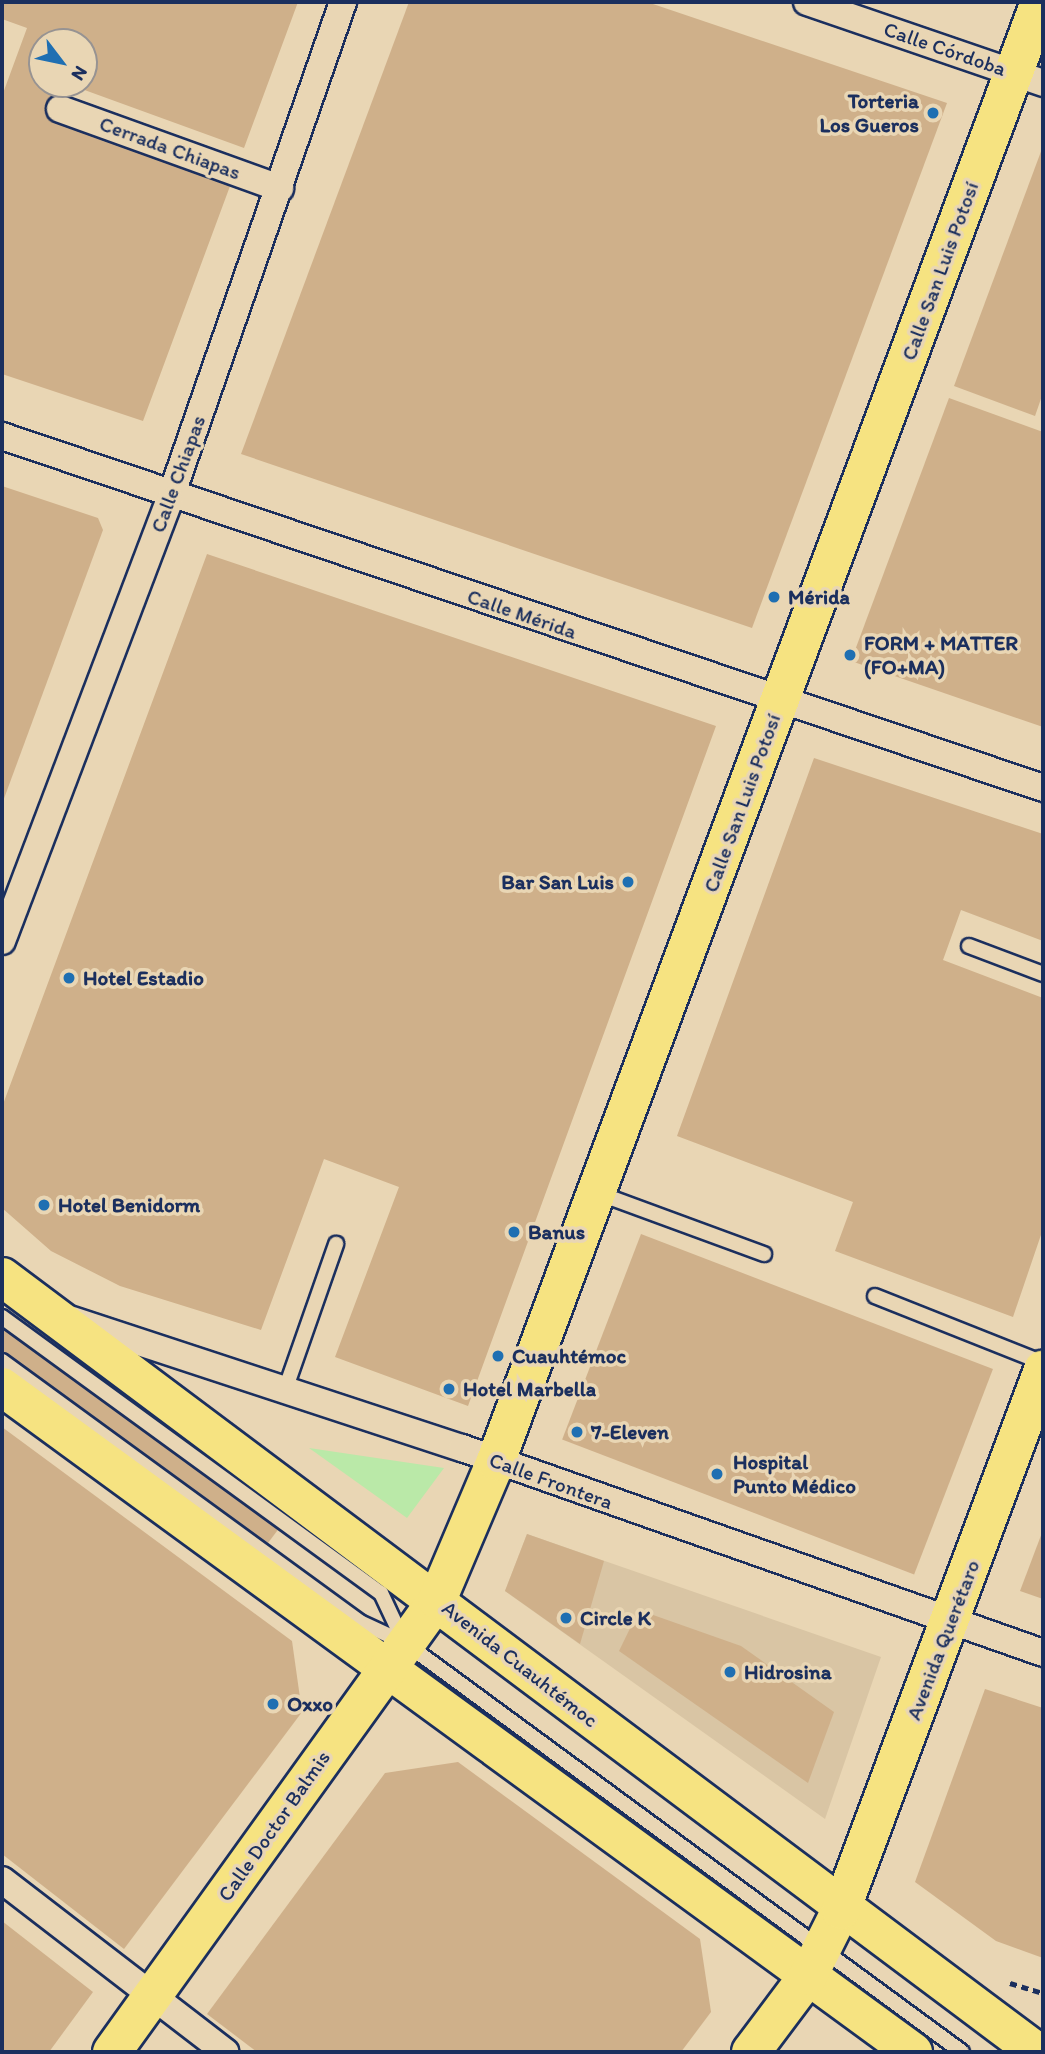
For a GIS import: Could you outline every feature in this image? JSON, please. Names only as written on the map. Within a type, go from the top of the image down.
[{"type":"main road","name":"Calle San Luis Potosí","points":[[437,1600],[496,1461],[780,701],[1028,78],[1040,2]]},
{"type":"main road","name":"Avenida Cuauhtémoc","points":[[2,1277],[56,1314],[437,1600],[841,1910],[1037,2052]]},
{"type":"main road","name":"Avenida Querétaro","points":[[751,2052],[815,1963],[841,1910],[1043,1370]]},
{"type":"main road","points":[[2,1387],[395,1656],[815,1963],[913,2052]]},
{"type":"main road","name":"Calle Doctor Balmis","points":[[112,2052],[437,1600]]},
{"type":"street","name":"Calle Chiapas","points":[[2,941],[171,496],[343,2]]},
{"type":"street","name":"Calle Córdoba","points":[[807,2],[1028,78]]},
{"type":"street","name":"Cerrada Chiapas","points":[[60,109],[280,188]]},
{"type":"street","name":"Calle Mérida","points":[[2,436],[171,496],[1043,788]]},
{"type":"street","name":"Calle Frontera","points":[[56,1314],[496,1461],[1043,1653]]},
{"type":"street","points":[[2,1880],[225,2052]]},
{"type":"lane","points":[[969,946],[1043,974]]},
{"type":"lane","points":[[597,1193],[764,1254]]},
{"type":"lane","points":[[285,1390],[336,1244]]},
{"type":"lane","points":[[875,1296],[1043,1363]]},
{"type":"lane","points":[[2,1317],[381,1593],[395,1656]]},
{"type":"lane","points":[[2,1361],[360,1622],[395,1656]]},
{"type":"lane","points":[[815,1963],[962,2052]]},
{"type":"shaded area","points":[[527,1534],[881,1657],[825,1819],[505,1591]]},
{"type":"green space","points":[[309,1448],[444,1468],[407,1518]]},
{"type":"building","points":[[2,2],[298,2],[244,148],[98,95],[98,28],[28,28],[28,98],[58,98],[53,112],[233,178],[143,421],[2,374],[2,96],[27,28],[2,19]]},
{"type":"building","points":[[409,2],[647,2],[947,103],[752,628],[241,454]]},
{"type":"building","points":[[1043,146],[1043,393],[1035,416],[954,386]]},
{"type":"building","points":[[949,398],[1043,432],[1043,727],[851,661]]},
{"type":"building","points":[[2,486],[98,518],[103,530],[2,804]]},
{"type":"building","points":[[207,554],[716,726],[468,1406],[335,1357],[399,1187],[324,1159],[261,1330],[120,1286],[51,1251],[2,1208],[2,1107]]},
{"type":"building","points":[[814,758],[1043,834],[1043,941],[961,910],[943,960],[1043,998],[1043,1229],[1013,1317],[835,1251],[853,1202],[677,1136]]},
{"type":"building","points":[[641,1234],[993,1369],[914,1574],[562,1439]]},
{"type":"building","points":[[2,1315],[283,1523],[265,1547],[2,1363]]},
{"type":"building","points":[[2,1427],[292,1641],[302,1712],[124,1949],[2,1854]]},
{"type":"building","points":[[1043,1530],[1043,1599],[1020,1591]]},
{"type":"building","name":"Circle K","points":[[527,1534],[604,1561],[580,1644],[505,1591]]},
{"type":"building","points":[[639,1610],[741,1646],[834,1712],[808,1783],[619,1651]]},
{"type":"building","points":[[985,1689],[1043,1708],[1043,1958],[996,1941],[915,1882]]},
{"type":"building","points":[[458,1762],[700,1939],[711,2012],[681,2052],[257,2052],[207,2014],[385,1773]]},
{"type":"building","points":[[2,1921],[93,1992],[49,2052],[2,2052]]},
{"type":"place","name":"Torteria Los Gueros","points":[[933,113]]},
{"type":"place","name":"Mérida","points":[[774,597]]},
{"type":"place","name":"FORM + MATTER (FO+MA)","points":[[850,655]]},
{"type":"place","name":"Bar San Luis","points":[[628,882]]},
{"type":"place","name":"Hotel Estadio","points":[[69,978]]},
{"type":"place","name":"Hotel Benidorm","points":[[44,1205]]},
{"type":"place","name":"Banus","points":[[514,1232]]},
{"type":"place","name":"Cuauhtémoc","points":[[498,1356]]},
{"type":"place","name":"Hotel Marbella","points":[[449,1389]]},
{"type":"place","name":"7-Eleven","points":[[577,1432]]},
{"type":"place","name":"Hospital Punto Médico","points":[[717,1474]]},
{"type":"place","name":"Circle K","points":[[566,1618]]},
{"type":"place","name":"Hidrosina","points":[[730,1672]]},
{"type":"place","name":"Oxxo","points":[[273,1704]]}]
